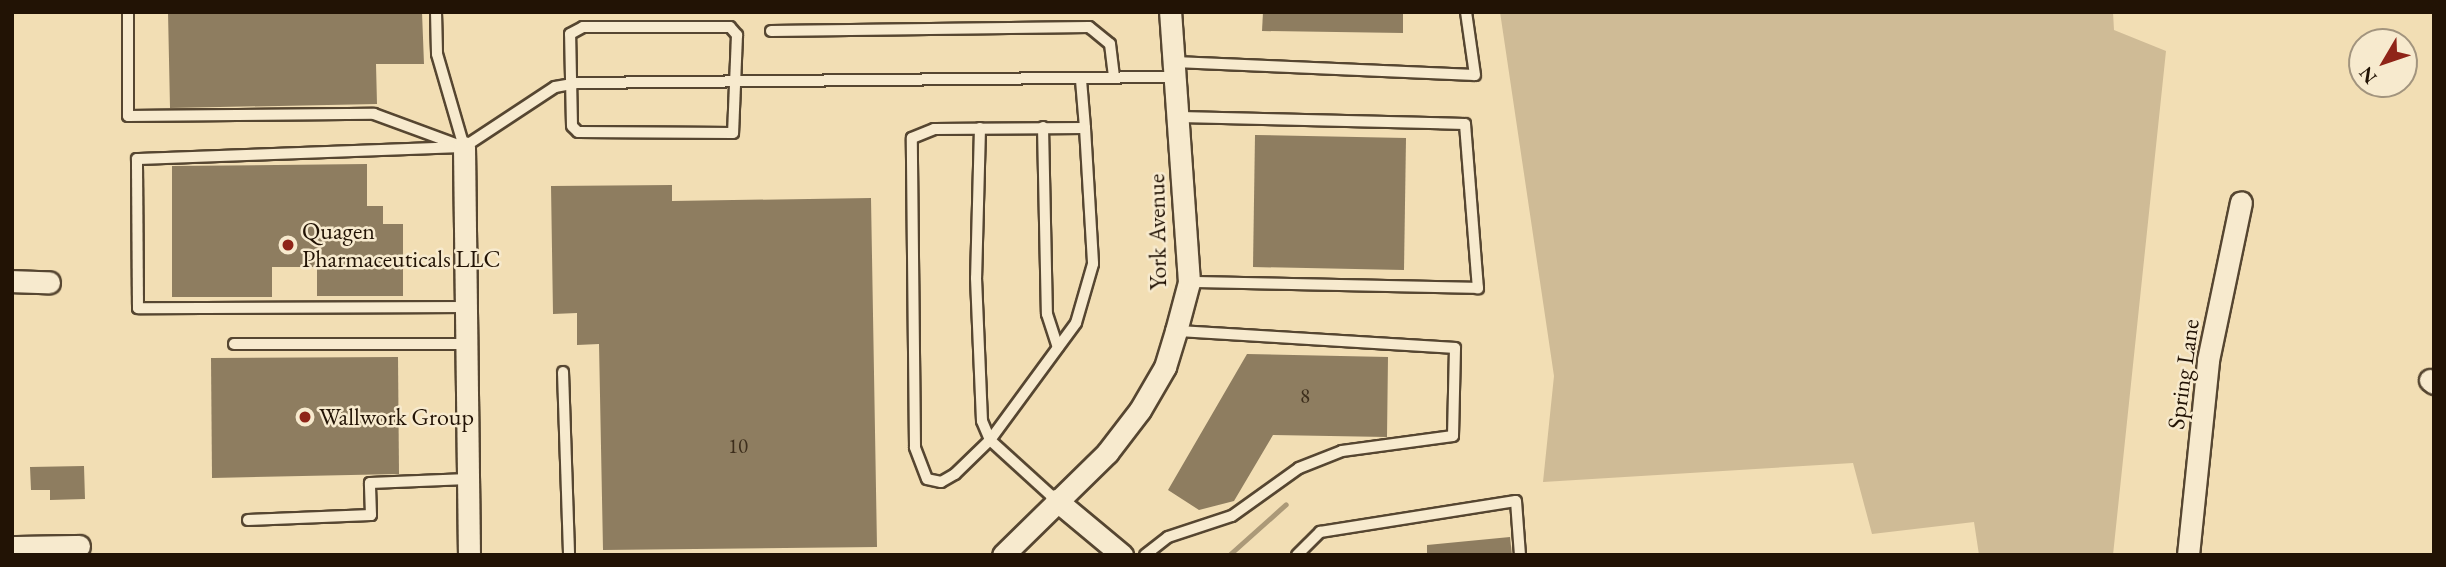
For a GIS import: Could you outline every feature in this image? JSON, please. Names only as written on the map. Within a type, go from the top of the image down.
[{"type":"street","name":"York Avenue","points":[[1003,555],[1056,500],[1107,453],[1140,410],[1165,367],[1189,282],[1180,117],[1170,12]]},
{"type":"street","points":[[464,148],[469,555]]},
{"type":"street","name":"Spring Lane","points":[[2188,555],[2207,360],[2241,202]]},
{"type":"street","points":[[12,281],[49,282]]},
{"type":"street","points":[[1056,500],[1122,555]]},
{"type":"street","points":[[12,547],[79,546]]},
{"type":"lane","points":[[128,12],[128,116],[374,114],[464,148]]},
{"type":"lane","points":[[436,12],[437,54],[464,148]]},
{"type":"lane","points":[[466,307],[138,308],[137,159],[464,148],[555,87],[569,84],[1081,80],[1175,69],[1475,75],[1466,12]]},
{"type":"lane","points":[[583,27],[730,27],[737,35],[737,128],[728,136],[578,132],[572,126],[569,84],[570,34],[583,27]]},
{"type":"lane","points":[[771,31],[1089,27],[1111,44],[1114,77]]},
{"type":"lane","points":[[1081,80],[1085,128],[1093,264],[1076,323],[990,440],[941,482],[927,479],[919,468],[910,148],[912,138],[934,129],[1085,128]]},
{"type":"lane","points":[[1180,117],[1465,124],[1478,288],[1189,282]]},
{"type":"lane","points":[[1044,127],[1047,314],[1058,347]]},
{"type":"lane","points":[[981,128],[976,278],[982,421],[990,440],[1056,500]]},
{"type":"lane","points":[[1145,555],[1168,537],[1232,516],[1300,468],[1342,451],[1453,436],[1455,348],[1176,331]]},
{"type":"lane","points":[[234,344],[466,344]]},
{"type":"lane","points":[[564,372],[569,555]]},
{"type":"lane","points":[[248,520],[371,515],[370,483],[468,479]]},
{"type":"lane","points":[[1297,555],[1320,532],[1516,501],[1520,555]]},
{"type":"shaded area","points":[[1500,12],[2113,12],[2114,30],[2166,51],[2113,555],[1979,555],[1974,522],[1872,534],[1853,463],[1543,482],[1554,376]]},
{"type":"building","points":[[168,12],[422,12],[424,64],[376,64],[377,104],[170,108]]},
{"type":"building","points":[[1263,12],[1403,12],[1403,33],[1262,31]]},
{"type":"building","points":[[1255,135],[1406,138],[1404,270],[1253,267]]},
{"type":"building","name":"Quagen Pharmaceuticals LLC","points":[[367,164],[367,206],[383,206],[383,224],[403,224],[403,296],[317,296],[317,267],[272,267],[272,297],[172,297],[172,166]]},
{"type":"building","points":[[672,185],[672,201],[871,198],[877,547],[603,550],[599,344],[577,345],[577,313],[553,314],[551,186]]},
{"type":"building","points":[[1247,354],[1388,357],[1387,437],[1273,435],[1234,501],[1199,510],[1168,490]]},
{"type":"building","name":"Wallwork Group","points":[[398,357],[399,474],[212,478],[211,358]]},
{"type":"building","points":[[84,466],[85,499],[50,500],[50,490],[31,490],[30,467]]},
{"type":"building","points":[[1510,537],[1512,555],[1427,555],[1427,545]]},
{"type":"waterway","points":[[1229,555],[1286,504]]},
{"type":"place","name":"Quagen Pharmaceuticals LLC","points":[[288,245]]},
{"type":"place","name":"Wallwork Group","points":[[305,417]]}]
